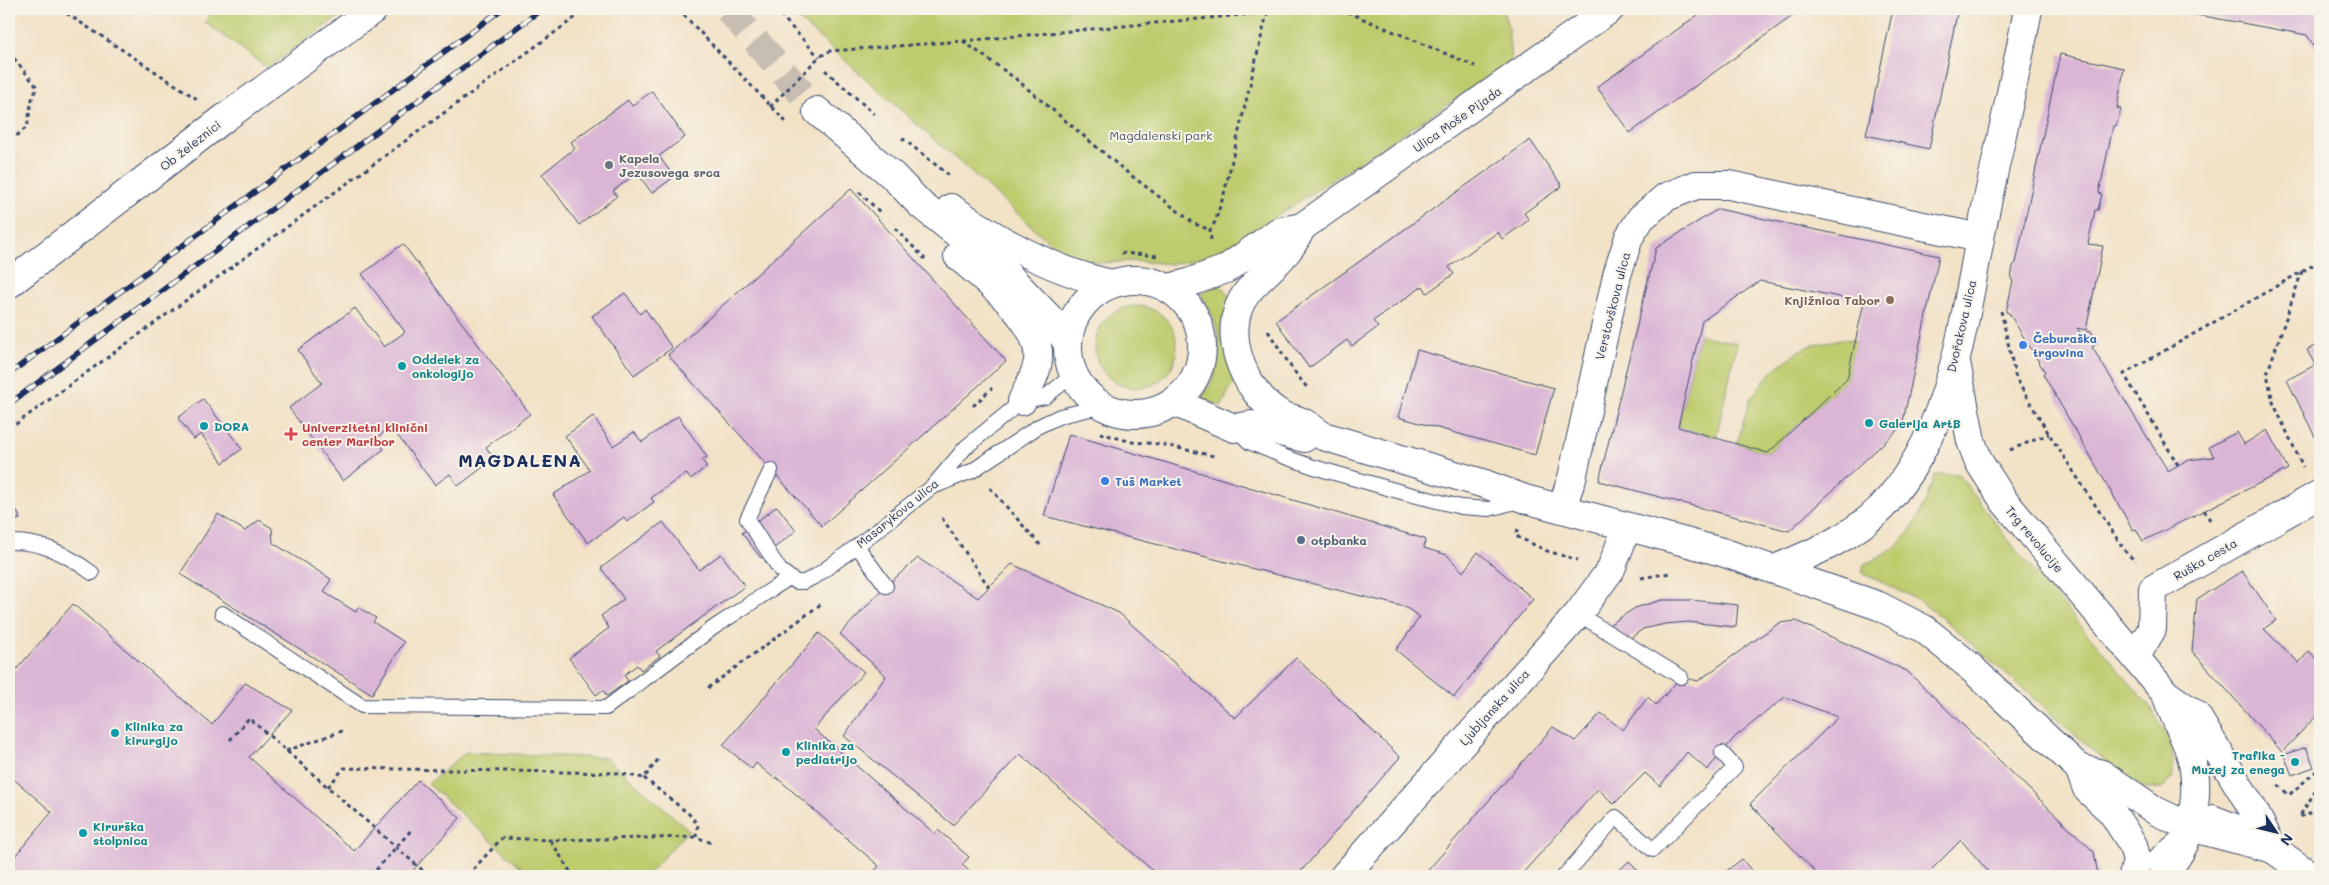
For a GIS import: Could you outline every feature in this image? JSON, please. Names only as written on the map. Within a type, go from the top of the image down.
[{"type":"street","name":"Ob železnici","points":[[9,284],[226,117],[374,9]]},
{"type":"street","name":"Ulica Moše Pijada","points":[[1302,228],[1610,9]]},
{"type":"street","name":"Dvořakova ulica","points":[[1775,568],[1812,554],[1852,531],[1882,507],[1912,466],[1934,424],[1956,358],[2028,9]]},
{"type":"street","points":[[817,111],[893,176],[921,206],[1003,270],[1054,323],[1067,342]]},
{"type":"street","points":[[893,176],[934,196],[971,222],[1048,264],[1087,278],[1112,284]]},
{"type":"street","points":[[893,176],[922,222],[1010,304],[1029,327],[1037,341],[1038,365],[1022,401]]},
{"type":"street","name":"Verstovškova ulica","points":[[1562,507],[1572,478],[1617,275],[1629,237],[1640,218],[1666,197],[1696,185],[1729,185],[1980,238]]},
{"type":"street","points":[[1169,288],[1226,269],[1278,232],[1302,228]]},
{"type":"street","points":[[1302,228],[1288,251],[1246,295],[1237,313],[1234,327],[1236,351],[1243,370],[1267,402],[1280,414],[1305,424],[1323,436],[1485,484],[1525,499],[1562,507],[1775,568],[1879,606],[1924,629],[1966,663],[2079,768],[2087,789],[2112,812],[2133,845],[2137,861],[2133,876]]},
{"type":"street","points":[[1139,279],[1169,288],[1189,304],[1200,330],[1203,348],[1197,373],[1188,389],[1174,402],[1150,412],[1138,414],[1121,413],[1103,406],[1081,388],[1073,375],[1068,361],[1067,342],[1071,325],[1079,309],[1099,289],[1112,284],[1139,279]]},
{"type":"street","name":"Trg revolucije","points":[[1956,358],[1971,441],[1979,462],[2004,501],[2166,694]]},
{"type":"street","points":[[1174,402],[1234,428],[1252,425],[1302,438],[1323,436]]},
{"type":"street","name":"Ruška cesta","points":[[2153,589],[2319,495]]},
{"type":"street","name":"Ljubljanska ulica","points":[[1344,876],[1578,614],[1611,569],[1627,527]]},
{"type":"street","points":[[2136,656],[2152,629],[2153,589]]},
{"type":"street","points":[[2163,876],[2183,846],[2190,827],[2195,776],[2188,748],[2166,694]]},
{"type":"street","points":[[2166,694],[2196,716],[2254,811],[2274,849]]},
{"type":"street","points":[[2079,768],[2102,774],[2156,811],[2190,827],[2274,849],[2311,876]]},
{"type":"lane","name":"Masarykova ulica","points":[[789,578],[796,582],[810,579],[857,546],[932,487],[966,448],[1022,401],[1046,397],[1073,375]]},
{"type":"lane","points":[[932,487],[972,471],[1060,416],[1103,406]]},
{"type":"lane","points":[[1234,428],[1249,442],[1317,468],[1435,501],[1461,507],[1489,509],[1525,499]]},
{"type":"lane","points":[[222,613],[362,706],[606,708],[713,628],[789,578],[750,527],[747,514],[771,470]]},
{"type":"lane","points":[[9,542],[48,547],[68,555],[92,573]]},
{"type":"lane","points":[[857,546],[886,586]]},
{"type":"lane","points":[[1578,614],[1681,677]]},
{"type":"lane","points":[[1564,876],[1616,817],[1653,850],[1736,767],[1722,753]]},
{"type":"lane","points":[[2133,876],[2190,827]]},
{"type":"path","points":[[60,9],[226,117]]},
{"type":"path","points":[[9,429],[587,9]]},
{"type":"path","points":[[678,9],[791,127]]},
{"type":"path","points":[[775,9],[820,57]]},
{"type":"path","points":[[770,107],[820,57],[830,51],[963,41],[1268,10],[1304,9]]},
{"type":"path","points":[[1340,9],[1478,68]]},
{"type":"path","points":[[1213,248],[1210,230],[1216,222],[1224,194],[1268,10]]},
{"type":"path","points":[[963,41],[1016,78],[1124,170],[1195,224],[1210,230]]},
{"type":"path","points":[[9,52],[37,87],[32,99],[27,127],[9,142]]},
{"type":"path","points":[[825,70],[881,121]]},
{"type":"path","points":[[896,133],[956,180]]},
{"type":"path","points":[[853,186],[888,220]]},
{"type":"path","points":[[894,227],[928,262]]},
{"type":"path","points":[[1113,252],[1167,257]]},
{"type":"path","points":[[2178,465],[2124,374],[2320,261]]},
{"type":"path","points":[[2302,271],[2267,374],[2272,402],[2319,495]]},
{"type":"path","points":[[2002,305],[2001,314],[2016,379],[2049,434],[2153,589]]},
{"type":"path","points":[[1264,322],[1293,370],[1314,393]]},
{"type":"path","points":[[969,409],[997,383]]},
{"type":"path","points":[[1092,431],[1132,442],[1160,444],[1215,457]]},
{"type":"path","points":[[988,485],[1041,546]]},
{"type":"path","points":[[942,518],[989,587]]},
{"type":"path","points":[[1516,536],[1547,551]]},
{"type":"path","points":[[708,688],[824,601]]},
{"type":"path","points":[[230,740],[249,718],[429,876]]},
{"type":"path","points":[[286,751],[342,731]]},
{"type":"path","points":[[644,778],[660,757]]},
{"type":"path","points":[[328,787],[344,768],[618,773],[644,778],[689,814],[698,825],[696,837]]},
{"type":"path","points":[[2289,795],[2320,768]]},
{"type":"path","points":[[2320,784],[2299,817],[2320,809]]},
{"type":"path","points":[[376,870],[414,828]]},
{"type":"path","points":[[468,875],[502,838],[550,840],[696,837],[712,842]]},
{"type":"path","points":[[550,840],[573,876]]},
{"type":"green space","points":[[215,9],[349,9],[267,68],[205,22]]},
{"type":"green space","name":"Magdalenski park","points":[[787,9],[1502,9],[1508,26],[1511,63],[1220,253],[1173,264],[1133,261],[1102,263],[1064,255]]},
{"type":"green space","points":[[1219,283],[1232,300],[1236,381],[1229,390],[1222,406],[1201,399],[1215,372],[1219,346],[1214,321],[1201,294]]},
{"type":"green space","points":[[1136,306],[1152,309],[1165,318],[1174,331],[1177,347],[1174,363],[1165,376],[1152,385],[1136,388],[1120,385],[1107,376],[1098,363],[1095,347],[1098,331],[1107,318],[1120,309]]},
{"type":"green space","points":[[1699,335],[1737,343],[1716,438],[1678,427]]},
{"type":"green space","points":[[1841,339],[1856,341],[1847,379],[1768,453],[1737,444],[1750,399],[1773,370],[1805,347]]},
{"type":"green space","points":[[1958,474],[2016,550],[2151,708],[2169,742],[2173,760],[2172,779],[2162,788],[2144,788],[2114,769],[1946,621],[1917,599],[1862,573],[1864,564],[1880,557],[1903,540],[1918,517],[1935,475]]},
{"type":"green space","points":[[466,752],[606,758],[689,830],[646,876],[531,876],[428,784]]},
{"type":"building","points":[[1706,9],[1802,9],[1630,133],[1597,87]]},
{"type":"building","points":[[1893,9],[1958,9],[1929,149],[1866,135]]},
{"type":"building","points":[[2165,9],[2320,9],[2320,56],[2307,35]]},
{"type":"building","points":[[2060,54],[2124,68],[2117,108],[2121,109],[2116,126],[2113,126],[2099,193],[2102,194],[2098,210],[2095,210],[2088,244],[2103,246],[2086,330],[2077,328],[2082,335],[2090,330],[2098,343],[2092,347],[2168,471],[2187,460],[2214,457],[2209,447],[2237,432],[2244,444],[2267,430],[2288,469],[2143,541],[2136,529],[2133,530],[2043,374],[2045,372],[2009,313],[2006,312],[2013,281],[2011,279],[2013,266],[2016,263]]},
{"type":"building","name":"Kapela Jezusovega srca","points":[[652,91],[685,137],[659,156],[674,177],[652,193],[637,173],[613,191],[617,196],[579,225],[542,174],[575,148],[571,142],[628,100],[632,106]]},
{"type":"building","points":[[1530,140],[1562,186],[1524,213],[1529,220],[1502,239],[1498,232],[1449,267],[1454,274],[1427,293],[1423,286],[1373,321],[1378,327],[1352,346],[1347,340],[1309,368],[1276,321]]},
{"type":"building","points":[[851,189],[1006,361],[822,526],[668,355]]},
{"type":"building","points":[[1718,209],[1939,256],[1902,426],[1789,531],[1599,481],[1656,248]],"holes":[[[1760,281],[1864,302],[1847,379],[1768,453],[1678,427],[1702,321]]]},
{"type":"building","name":"Oddelek za onkologijo","points":[[403,244],[530,414],[486,447],[494,459],[458,486],[450,474],[435,485],[391,427],[376,438],[384,449],[343,481],[289,408],[322,383],[298,350],[355,308],[384,347],[405,332],[362,274]]},
{"type":"building","points":[[625,293],[640,314],[645,309],[672,348],[634,375],[592,316]]},
{"type":"building","points":[[2320,343],[2320,447],[2287,380],[2315,365],[2307,350]]},
{"type":"building","points":[[1417,350],[1554,388],[1535,455],[1398,417]]},
{"type":"building","name":"DORA","points":[[203,399],[242,449],[223,463],[201,434],[194,439],[178,418]]},
{"type":"building","points":[[593,416],[613,446],[634,432],[642,442],[678,416],[707,457],[702,460],[707,467],[690,479],[686,473],[651,498],[654,502],[627,522],[624,517],[588,543],[553,495],[590,470],[565,436]]},
{"type":"building","points":[[1069,434],[1425,539],[1424,548],[1447,555],[1463,572],[1478,552],[1533,599],[1454,697],[1396,650],[1420,617],[1405,607],[1044,516]]},
{"type":"building","points":[[9,506],[18,513],[20,519],[9,521]]},
{"type":"building","points":[[777,506],[796,531],[761,558],[742,533]]},
{"type":"building","points":[[218,514],[245,531],[259,520],[272,528],[273,543],[331,579],[324,592],[356,612],[358,607],[376,618],[373,622],[404,642],[372,694],[180,574]]},
{"type":"building","points":[[663,522],[699,570],[721,554],[745,586],[656,651],[660,656],[641,670],[637,665],[624,675],[628,681],[607,696],[603,690],[596,695],[569,658],[609,628],[601,616],[624,599],[601,568]]},
{"type":"building","points":[[918,558],[978,598],[1012,564],[1119,613],[1235,718],[1296,658],[1400,757],[1297,876],[1159,876],[1020,754],[953,825],[844,736],[886,676],[840,634],[886,586]]},
{"type":"building","points":[[2242,571],[2276,620],[2264,629],[2299,663],[2309,651],[2320,663],[2320,712],[2282,752],[2192,651],[2197,599]]},
{"type":"building","points":[[1662,600],[1691,600],[1738,605],[1736,627],[1688,622],[1665,624],[1643,629],[1625,642],[1609,625],[1635,608]]},
{"type":"building","name":"Klinika za kirurgijo","points":[[73,604],[212,725],[245,683],[292,710],[249,757],[354,851],[418,780],[460,818],[408,876],[9,876],[9,863],[52,812],[9,775],[9,678]]},
{"type":"building","points":[[1796,621],[1907,671],[2094,852],[2098,876],[1992,876],[1961,840],[1925,876],[1819,876],[1750,804],[1838,717],[1785,697],[1735,737],[1707,770],[1687,752],[1660,786],[1645,773],[1614,804],[1598,789],[1520,876],[1423,876],[1553,727],[1575,741],[1601,713],[1623,730],[1648,697],[1656,705],[1681,677],[1698,681],[1779,623]]},
{"type":"building","name":"Klinika za pediatrijo","points":[[819,633],[864,672],[814,729],[935,834],[938,830],[969,857],[962,865],[976,876],[870,876],[879,866],[776,777],[775,779],[756,763],[752,769],[723,745]]},
{"type":"building","points":[[2306,747],[2314,767],[2292,775],[2284,755]]},
{"type":"building","points":[[1742,859],[1756,876],[1720,876]]},
{"type":"building","points":[[1629,861],[1643,876],[1613,876]]},
{"type":"tunnel","points":[[728,9],[817,111]]},
{"type":"railway","points":[[9,374],[502,9]]},
{"type":"railway","points":[[9,404],[542,9]]},
{"type":"place","name":"Kapela Jezusovega srca","points":[[609,165]]},
{"type":"place","name":"Knjižnica Tabor","points":[[1890,300]]},
{"type":"place","name":"Čeburaška trgovina","points":[[2023,345]]},
{"type":"place","name":"Oddelek za onkologijo","points":[[402,366]]},
{"type":"place","name":"Galerija ArtB","points":[[1869,423]]},
{"type":"place","name":"DORA","points":[[204,426]]},
{"type":"place","name":"Univerzitetni klinični center Maribor","points":[[291,434]]},
{"type":"place","name":"Tuš Market","points":[[1105,481]]},
{"type":"place","name":"otpbanka","points":[[1301,540]]},
{"type":"place","name":"Klinika za kirurgijo","points":[[115,733]]},
{"type":"place","name":"Klinika za pediatrijo","points":[[786,752]]},
{"type":"place","name":"Trafika - Muzej za enega","points":[[2295,762]]},
{"type":"place","name":"Kirurška stolpnica","points":[[83,833]]},
{"type":"district","name":"MAGDALENA","points":[[520,460]]}]
